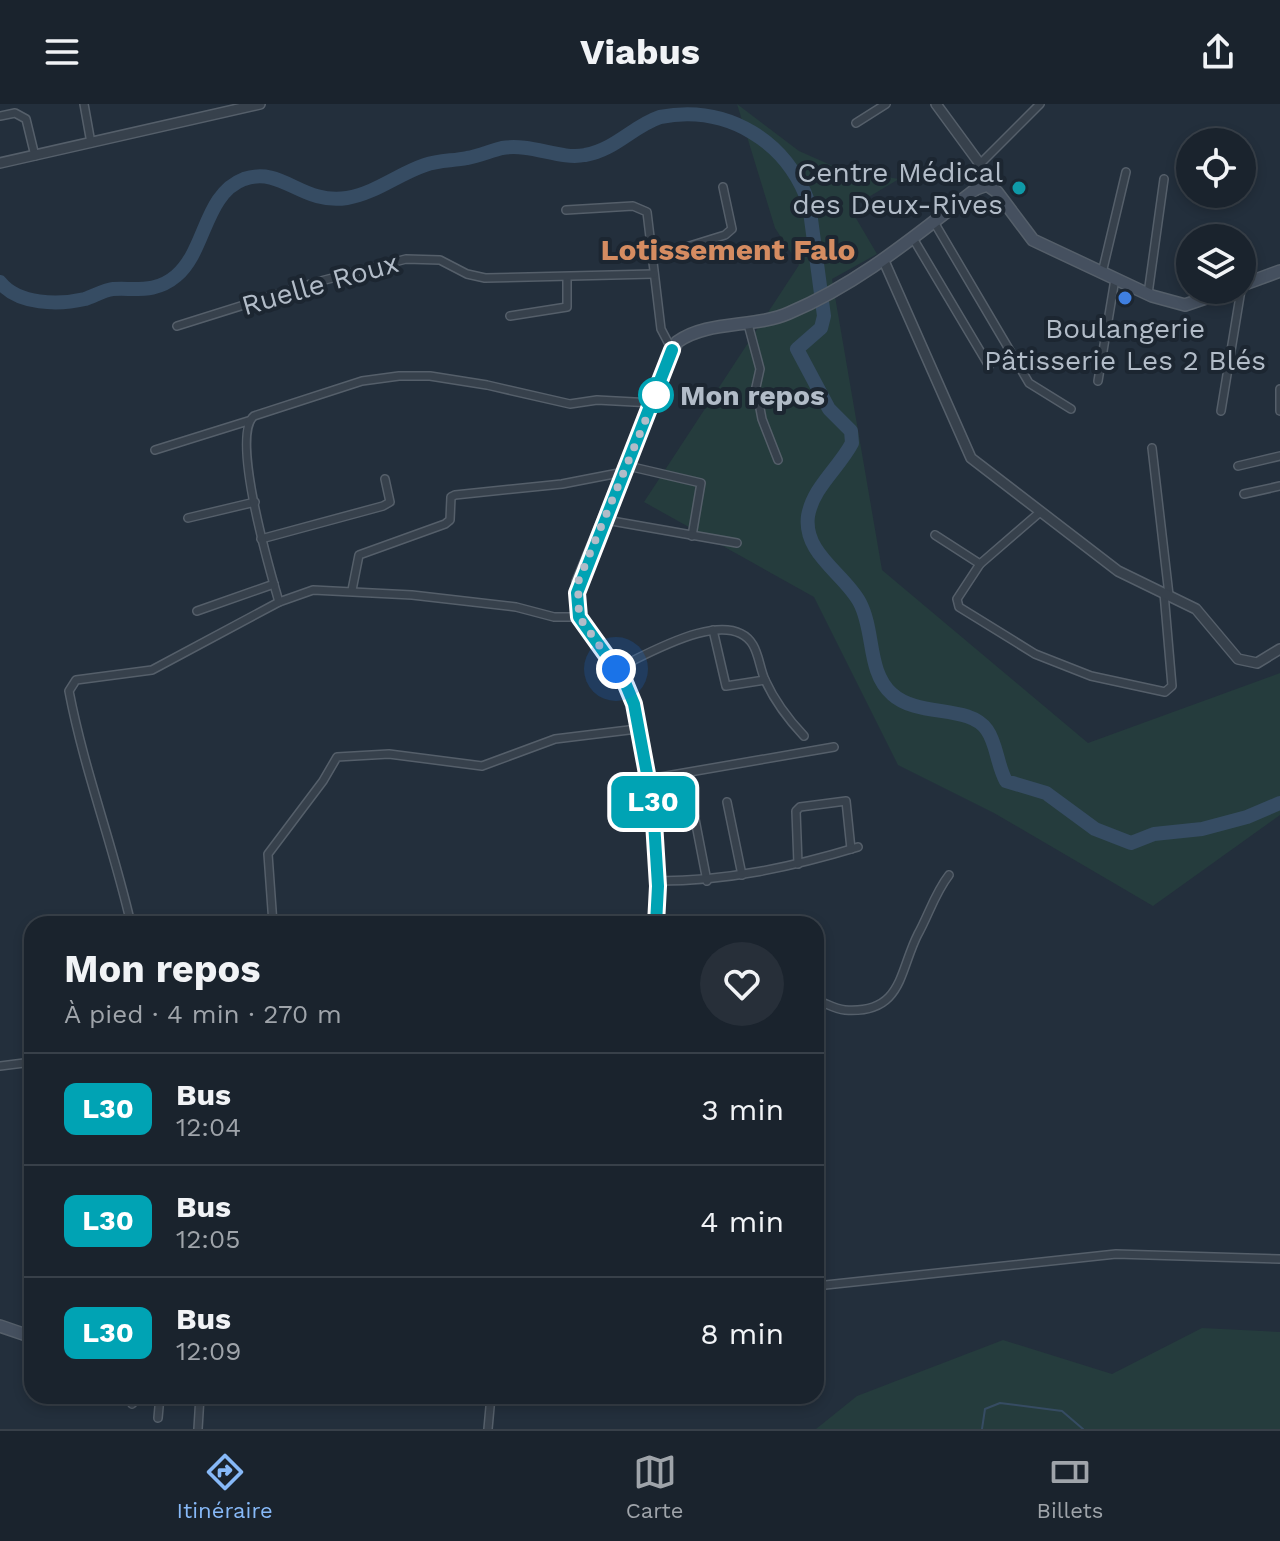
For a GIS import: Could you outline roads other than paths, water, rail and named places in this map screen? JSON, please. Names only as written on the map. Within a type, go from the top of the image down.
[{"type":"main road","points":[[656,916],[658,881],[649,779],[630,690],[579,617],[578,582],[627,469],[672,350],[684,337],[778,317],[832,292],[884,261],[976,189],[987,185],[997,192],[1033,240],[1148,294],[1176,302]]},
{"type":"main road","points":[[1256,281],[1280,271]]},
{"type":"main road","points":[[0,1326],[24,1334]]},
{"type":"street","points":[[84,104],[91,143]]},
{"type":"street","points":[[0,163],[260,104]]},
{"type":"street","points":[[856,123],[886,104]]},
{"type":"street","points":[[936,104],[980,164],[987,185]]},
{"type":"street","points":[[980,164],[1040,104]]},
{"type":"street","points":[[0,116],[15,113],[26,119],[35,156]]},
{"type":"street","points":[[1102,273],[1126,172]]},
{"type":"street","points":[[1148,294],[1164,179]]},
{"type":"street","points":[[654,257],[725,235],[732,229],[723,187]]},
{"type":"street","points":[[566,210],[633,206],[643,208],[650,216],[661,329],[672,350]]},
{"type":"street","points":[[934,222],[1029,383],[1071,409]]},
{"type":"street","points":[[914,240],[989,366]]},
{"type":"street","name":"Ruelle Roux","points":[[177,326],[317,282],[406,259],[440,260],[467,274],[485,278],[654,274]]},
{"type":"street","points":[[884,261],[971,458],[1118,571],[1196,609],[1238,659],[1257,663],[1280,649]]},
{"type":"street","points":[[510,316],[567,307],[567,277]]},
{"type":"street","points":[[1098,381],[1115,279]]},
{"type":"street","points":[[1221,411],[1239,304]]},
{"type":"street","points":[[748,324],[760,369],[756,387],[762,419],[778,460]]},
{"type":"street","points":[[155,450],[362,381],[399,376],[430,376],[487,385],[570,404],[597,400],[653,403]]},
{"type":"street","points":[[1280,389],[1280,411]]},
{"type":"street","points":[[248,421],[245,436],[261,539],[279,602]]},
{"type":"street","points":[[1039,513],[980,564],[957,599],[959,607],[1035,654],[1091,676],[1165,692],[1172,686],[1167,594],[1152,448]]},
{"type":"street","points":[[1238,466],[1280,456]]},
{"type":"street","points":[[352,590],[359,555],[445,524],[450,520],[451,497],[455,495],[596,479],[627,469],[701,483],[692,536]]},
{"type":"street","points":[[261,539],[383,506],[390,502],[385,479]]},
{"type":"street","points":[[1244,494],[1280,486]]},
{"type":"street","points":[[188,518],[255,502]]},
{"type":"street","points":[[606,520],[737,543]]},
{"type":"street","points":[[935,535],[980,564]]},
{"type":"street","points":[[197,611],[274,584]]},
{"type":"street","points":[[129,916],[74,721],[69,691],[76,680],[152,670],[279,602],[313,590],[352,590],[516,607],[563,618],[579,617]]},
{"type":"street","points":[[616,669],[713,630],[731,630],[750,641],[765,680],[784,716],[804,736]]},
{"type":"street","points":[[713,630],[726,686],[765,680]]},
{"type":"street","points":[[272,916],[268,854],[323,781],[337,757],[389,754],[482,766],[555,739],[637,729]]},
{"type":"street","points":[[649,779],[834,747]]},
{"type":"street","points":[[658,881],[707,881],[798,864],[854,848],[846,801],[800,807],[796,811],[798,864]]},
{"type":"street","points":[[727,802],[742,875]]},
{"type":"street","points":[[693,809],[707,881]]},
{"type":"street","points":[[824,1002],[855,1010],[881,1003],[891,996],[905,974],[936,892],[949,875]]},
{"type":"street","points":[[0,1066],[24,1063]]},
{"type":"street","points":[[824,1285],[1116,1254],[1280,1259]]},
{"type":"street","points":[[158,1418],[159,1404]]},
{"type":"street","points":[[198,1429],[200,1404]]},
{"type":"street","points":[[488,1429],[490,1404]]},
{"type":"waterway","points":[[0,282],[17,295],[51,302],[85,299],[113,289],[161,285],[186,265],[221,197],[231,186],[244,179],[270,177],[317,196],[347,198],[368,192],[425,165],[502,148],[585,155],[606,148],[660,117],[685,114],[731,122],[771,146],[786,162],[809,204],[824,316],[821,328],[797,349],[829,409],[851,431],[852,443],[815,496],[808,516],[808,529],[818,553],[860,603],[875,663],[884,685],[892,694],[915,706],[979,722],[990,736],[1006,781],[1046,793],[1095,829],[1131,843],[1154,834],[1202,829],[1247,817],[1280,803]]},
{"type":"waterway","points":[[982,1429],[985,1409],[1000,1403],[1062,1411],[1083,1429]]},
{"type":"place","name":"Centre Médical des Deux-Rives","points":[[1019,188]]},
{"type":"place","name":"Boulangerie Pâtisserie Les 2 Blés","points":[[1125,298]]},
{"type":"place","name":"Mon repos","points":[[656,395]]},
{"type":"district","name":"Lotissement Falo","points":[[728,249]]}]
